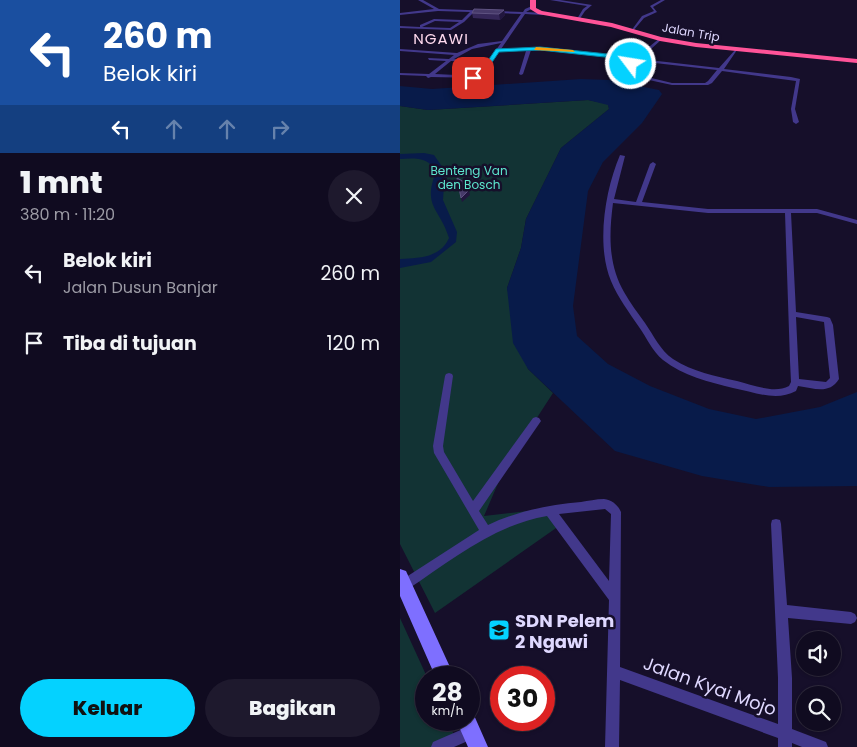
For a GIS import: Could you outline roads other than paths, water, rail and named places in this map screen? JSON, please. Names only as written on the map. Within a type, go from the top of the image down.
[{"type":"highway","name":"Jalan Trip","points":[[532,3],[543,14],[580,19],[632,30],[660,39],[736,51],[857,61]]},
{"type":"street","points":[[420,0],[438,10]]},
{"type":"street","points":[[545,6],[552,0],[590,4],[580,19]]},
{"type":"street","points":[[632,30],[643,17],[656,11],[651,7],[663,0]]},
{"type":"street","points":[[400,74],[428,77],[476,78],[480,76],[502,42],[532,3]]},
{"type":"street","points":[[400,14],[438,10],[543,14]]},
{"type":"street","points":[[400,27],[420,26],[451,29],[473,11]]},
{"type":"street","points":[[400,27],[428,12]]},
{"type":"street","points":[[420,26],[434,20],[463,21]]},
{"type":"street","points":[[660,39],[631,65],[635,75],[672,84],[691,85],[710,82],[736,51]]},
{"type":"street","points":[[428,77],[455,54],[478,44],[502,42]]},
{"type":"street","points":[[498,50],[529,49],[637,58],[798,80],[794,100],[796,122]]},
{"type":"street","points":[[521,74],[529,49]]},
{"type":"street","points":[[400,50],[455,54]]},
{"type":"street","points":[[429,59],[488,62]]},
{"type":"street","points":[[622,156],[611,201],[608,240],[613,277],[625,302],[661,354],[678,366],[702,376],[741,386],[784,392],[793,388],[795,382],[794,314],[788,257],[788,213]]},
{"type":"street","points":[[639,204],[652,164]]},
{"type":"street","points":[[611,201],[708,211],[788,213],[817,211],[857,222]]},
{"type":"street","points":[[794,314],[827,320],[835,380],[829,385],[824,386],[795,382]]},
{"type":"street","points":[[449,376],[438,446],[442,461],[474,509],[486,532]]},
{"type":"street","points":[[474,509],[536,421]]},
{"type":"street","points":[[441,666],[402,581],[486,532],[517,518],[605,504],[615,509],[612,747]]},
{"type":"street","points":[[551,512],[615,599]]},
{"type":"street","points":[[776,524],[786,740]]},
{"type":"street","points":[[781,611],[850,618]]},
{"type":"street","name":"Jalan Kyai Mojo","points":[[614,671],[786,740],[821,747]]},
{"type":"street","points":[[438,747],[472,733]]},
{"type":"water","points":[[581,79],[609,80],[659,90],[662,94],[642,123],[603,162],[588,191],[573,306],[577,336],[608,364],[650,386],[709,409],[756,419],[820,407],[857,392],[857,486],[769,487],[702,476],[615,451],[528,369],[513,343],[507,288],[521,248],[526,219],[561,148],[609,109],[608,105],[588,100],[428,110],[400,106],[400,86],[432,89]]},
{"type":"water","points":[[424,153],[434,155],[445,171],[443,200],[457,232],[456,242],[431,262],[400,268],[400,259],[428,256],[435,253],[445,245],[449,238],[432,200],[432,184],[436,172],[433,167],[421,160],[411,158],[400,159],[400,154]]},
{"type":"place","name":"SDN Pelem 2 Ngawi","points":[[499,630]]},
{"type":"district","name":"NGAWI","points":[[441,38]]},
{"type":"park label","name":"Benteng Van den Bosch","points":[[469,177]]}]
